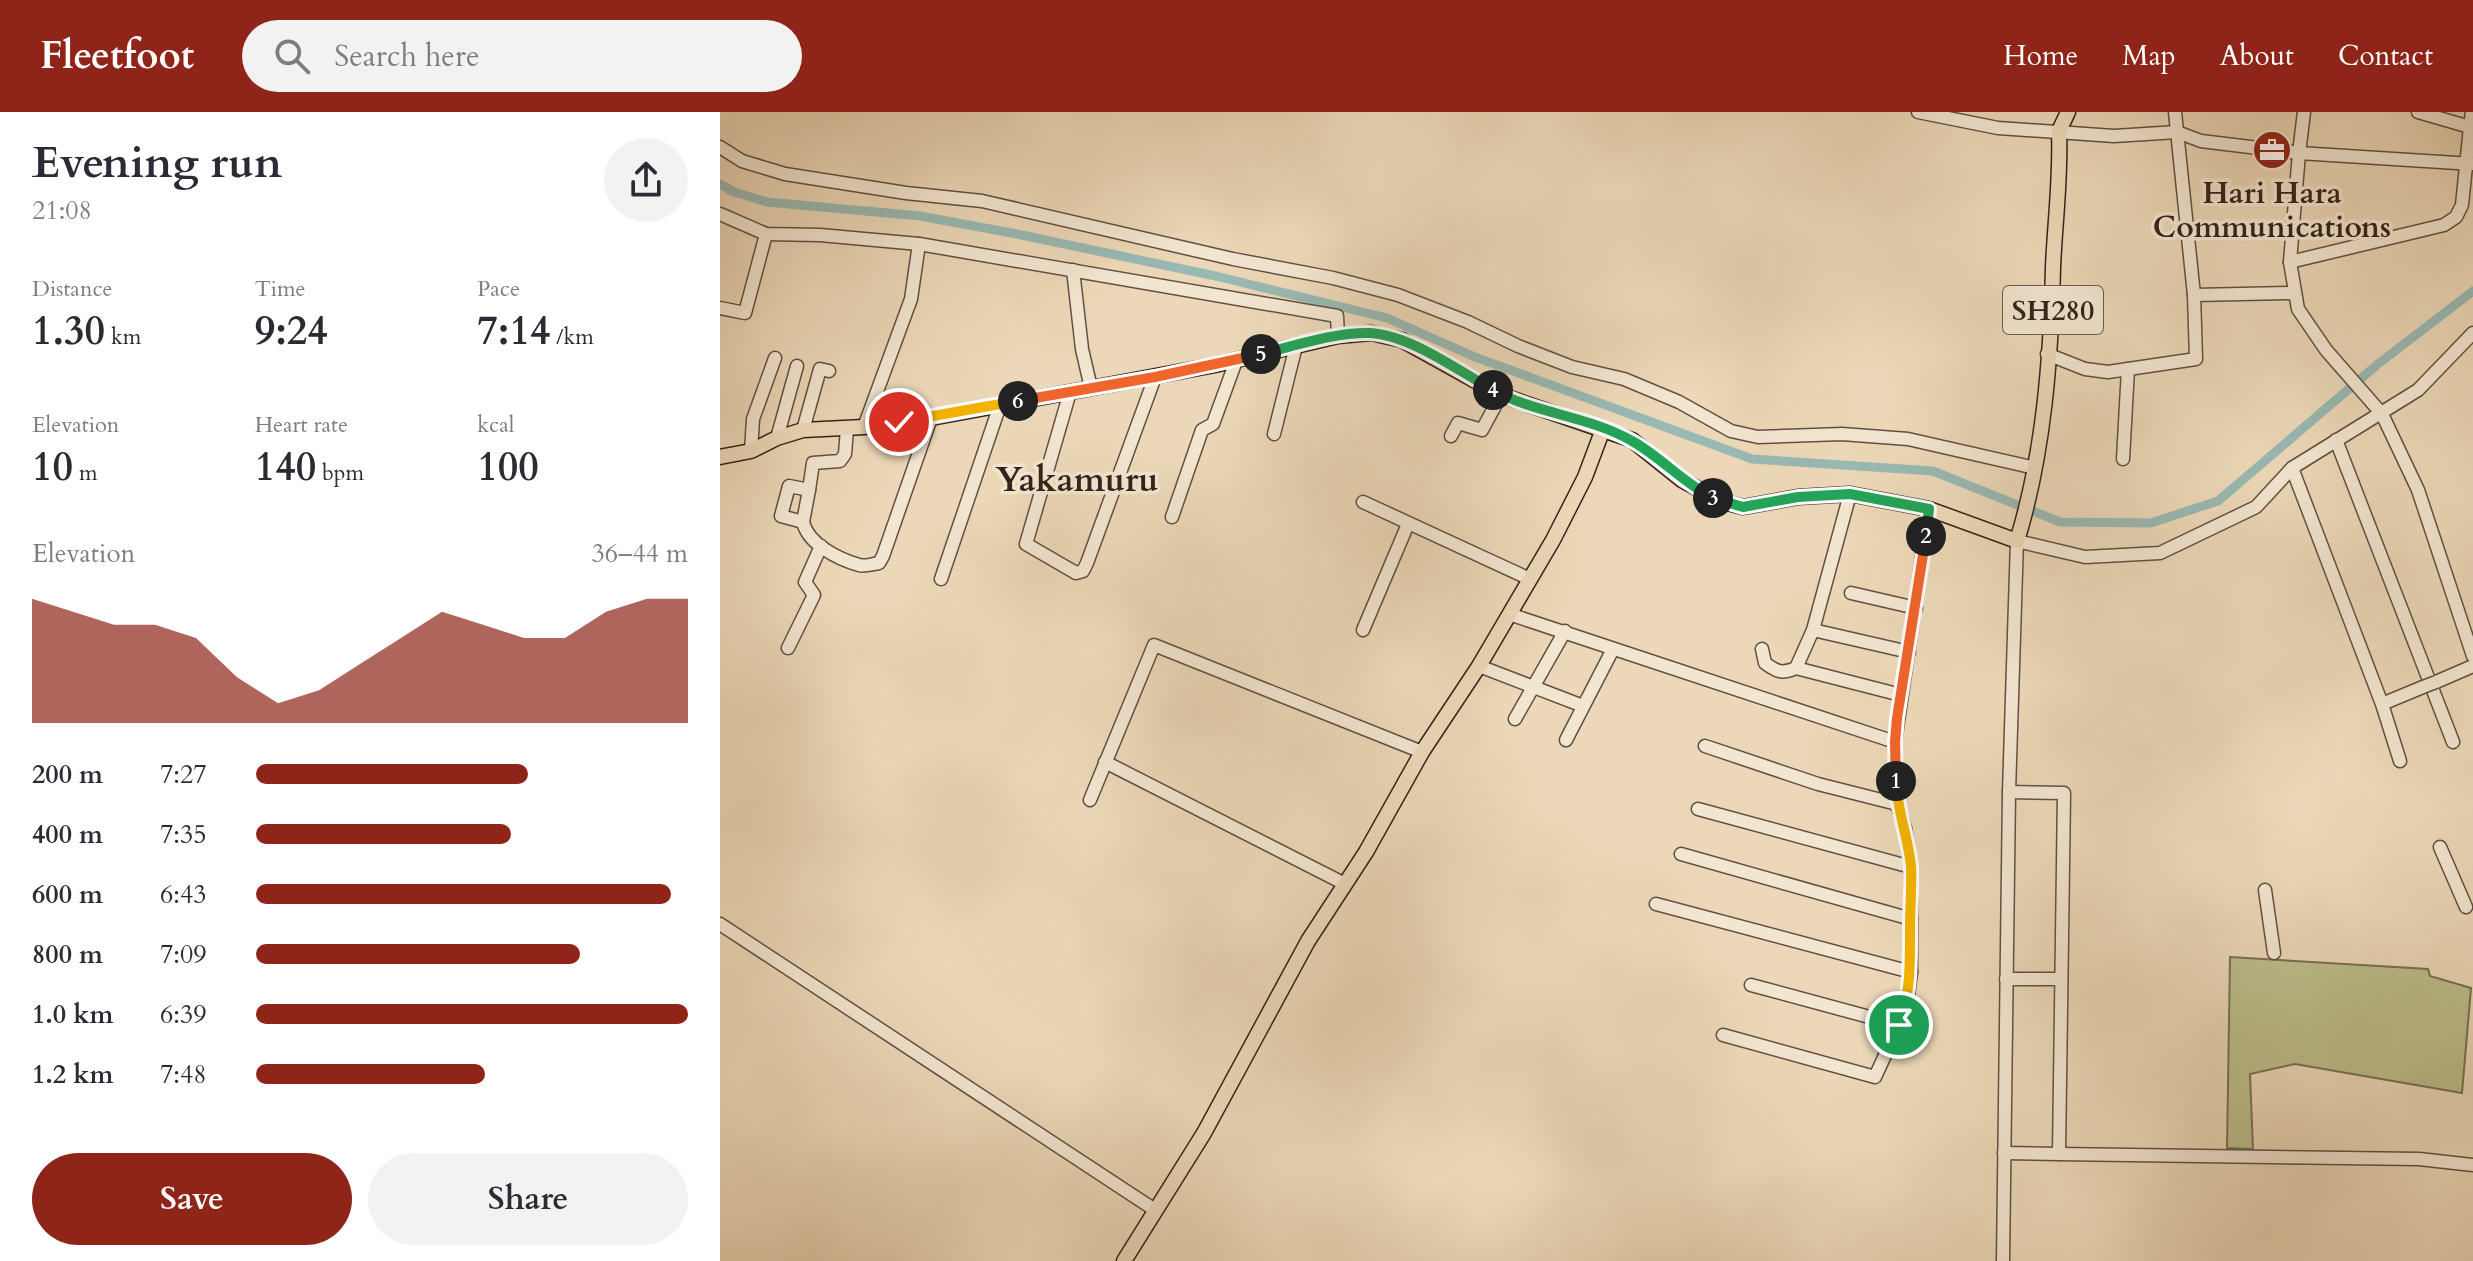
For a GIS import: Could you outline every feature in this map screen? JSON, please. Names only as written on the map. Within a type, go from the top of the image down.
[{"type":"main road","name":"SH280","points":[[2019,534],[2035,468],[2053,300],[2059,131],[2068,112]]},
{"type":"main road","points":[[720,457],[751,451],[803,430],[847,429],[931,418],[1236,361],[1338,336],[1371,333],[1402,340],[1501,395],[1632,440],[1699,491],[1732,504],[1743,507],[1798,497],[1850,494],[1929,509],[2019,534]]},
{"type":"main road","points":[[1124,1261],[1214,1116],[1308,941],[1366,852],[1422,752],[1479,666],[1530,579],[1569,511],[1603,429]]},
{"type":"street","points":[[1918,112],[1998,128],[2114,136],[2177,132],[2201,141],[2299,153],[2470,164]]},
{"type":"street","points":[[2047,354],[2085,369],[2108,372],[2196,359],[2194,295],[2175,112]]},
{"type":"street","points":[[2304,112],[2290,262],[2294,293],[2302,318],[2379,409],[2418,490],[2473,656]]},
{"type":"street","points":[[2418,112],[2472,127]]},
{"type":"street","points":[[2290,262],[2451,222],[2460,212],[2470,164],[2472,112]]},
{"type":"street","points":[[720,147],[742,161],[785,174],[982,201],[1398,295],[1572,367],[1624,379],[1679,402],[1731,431],[1758,437],[1842,434],[1908,439],[2035,468]]},
{"type":"street","points":[[720,214],[766,234],[820,235],[919,244],[1337,316],[1338,336]]},
{"type":"street","points":[[720,308],[745,313],[766,234]]},
{"type":"street","points":[[864,427],[911,299],[919,244]]},
{"type":"street","points":[[1073,270],[1082,349],[1091,388]]},
{"type":"street","points":[[2194,295],[2294,293]]},
{"type":"street","points":[[2053,300],[2081,302]]},
{"type":"street","points":[[2003,1261],[2009,792],[2019,534],[2085,557],[2160,553],[2256,507],[2292,468],[2379,409],[2418,390],[2473,333]]},
{"type":"street","points":[[1274,434],[1296,346]]},
{"type":"street","points":[[751,451],[753,419],[775,358]]},
{"type":"street","points":[[1172,517],[1202,430],[1213,424],[1236,361]]},
{"type":"street","points":[[777,438],[797,366]]},
{"type":"street","points":[[803,430],[820,369],[829,371]]},
{"type":"street","points":[[2123,459],[2128,369]]},
{"type":"street","points":[[1070,392],[1026,544],[1076,573],[1083,571],[1087,563],[1155,377]]},
{"type":"street","points":[[1451,436],[1458,423],[1482,430],[1501,395]]},
{"type":"street","points":[[941,579],[1000,405]]},
{"type":"street","points":[[847,429],[845,454],[840,461],[813,463],[803,522],[805,532],[821,546],[862,566],[879,563],[889,543],[931,418]]},
{"type":"street","points":[[2336,440],[2453,742]]},
{"type":"street","points":[[2292,468],[2382,704],[2400,761]]},
{"type":"street","points":[[803,522],[781,516],[789,486],[809,490]]},
{"type":"street","points":[[1796,668],[1813,630],[1850,494]]},
{"type":"street","points":[[1363,502],[1530,579]]},
{"type":"street","points":[[1723,1035],[1875,1077],[1899,1025],[1911,972],[1911,867],[1905,828],[1897,804],[1895,742],[1929,509]]},
{"type":"street","points":[[1363,630],[1408,524]]},
{"type":"street","points":[[788,648],[814,595],[805,582],[821,546]]},
{"type":"street","points":[[1851,593],[1916,608]]},
{"type":"street","points":[[1509,614],[1895,742]]},
{"type":"street","points":[[1813,630],[1909,652]]},
{"type":"street","points":[[1515,719],[1565,631]]},
{"type":"street","points":[[1090,800],[1154,645],[1422,752]]},
{"type":"street","points":[[1566,740],[1613,649]]},
{"type":"street","points":[[1762,649],[1765,663],[1776,671],[1784,673],[1796,668],[1901,695]]},
{"type":"street","points":[[1479,666],[1583,706]]},
{"type":"street","points":[[2382,704],[2473,666]]},
{"type":"street","points":[[1705,746],[1818,784],[1897,804]]},
{"type":"street","points":[[1105,762],[1345,884]]},
{"type":"street","points":[[2009,792],[2064,793],[2059,1154]]},
{"type":"street","points":[[1698,809],[1911,867]]},
{"type":"street","points":[[2440,847],[2466,907]]},
{"type":"street","points":[[1681,854],[1911,919]]},
{"type":"street","points":[[2265,890],[2274,953]]},
{"type":"street","points":[[1656,904],[1911,972]]},
{"type":"street","points":[[720,924],[1155,1210]]},
{"type":"street","points":[[2006,979],[2061,979]]},
{"type":"street","points":[[1751,985],[1899,1025]]},
{"type":"street","points":[[2004,1153],[2419,1159],[2473,1165]]},
{"type":"green space","points":[[2230,957],[2428,969],[2430,976],[2471,988],[2462,1093],[2295,1064],[2250,1074],[2253,1149],[2227,1148]]},
{"type":"waterway","points":[[720,184],[734,192],[767,202],[920,216],[1017,234],[1220,277],[1387,318],[1475,357],[1752,459],[1933,471],[2060,522],[2151,523],[2218,501],[2378,364],[2473,291]]},
{"type":"place","name":"Hari Hara Communications","points":[[2272,150]]},
{"type":"district","name":"Yakamuru","points":[[1077,479]]},
{"type":"route","points":[[899,422],[1155,377],[1338,336],[1371,333],[1402,340],[1501,395],[1632,440],[1682,480],[1720,501],[1743,507],[1798,497],[1850,494],[1929,509],[1895,742],[1897,804],[1905,828],[1911,867],[1911,972],[1899,1025]]}]
